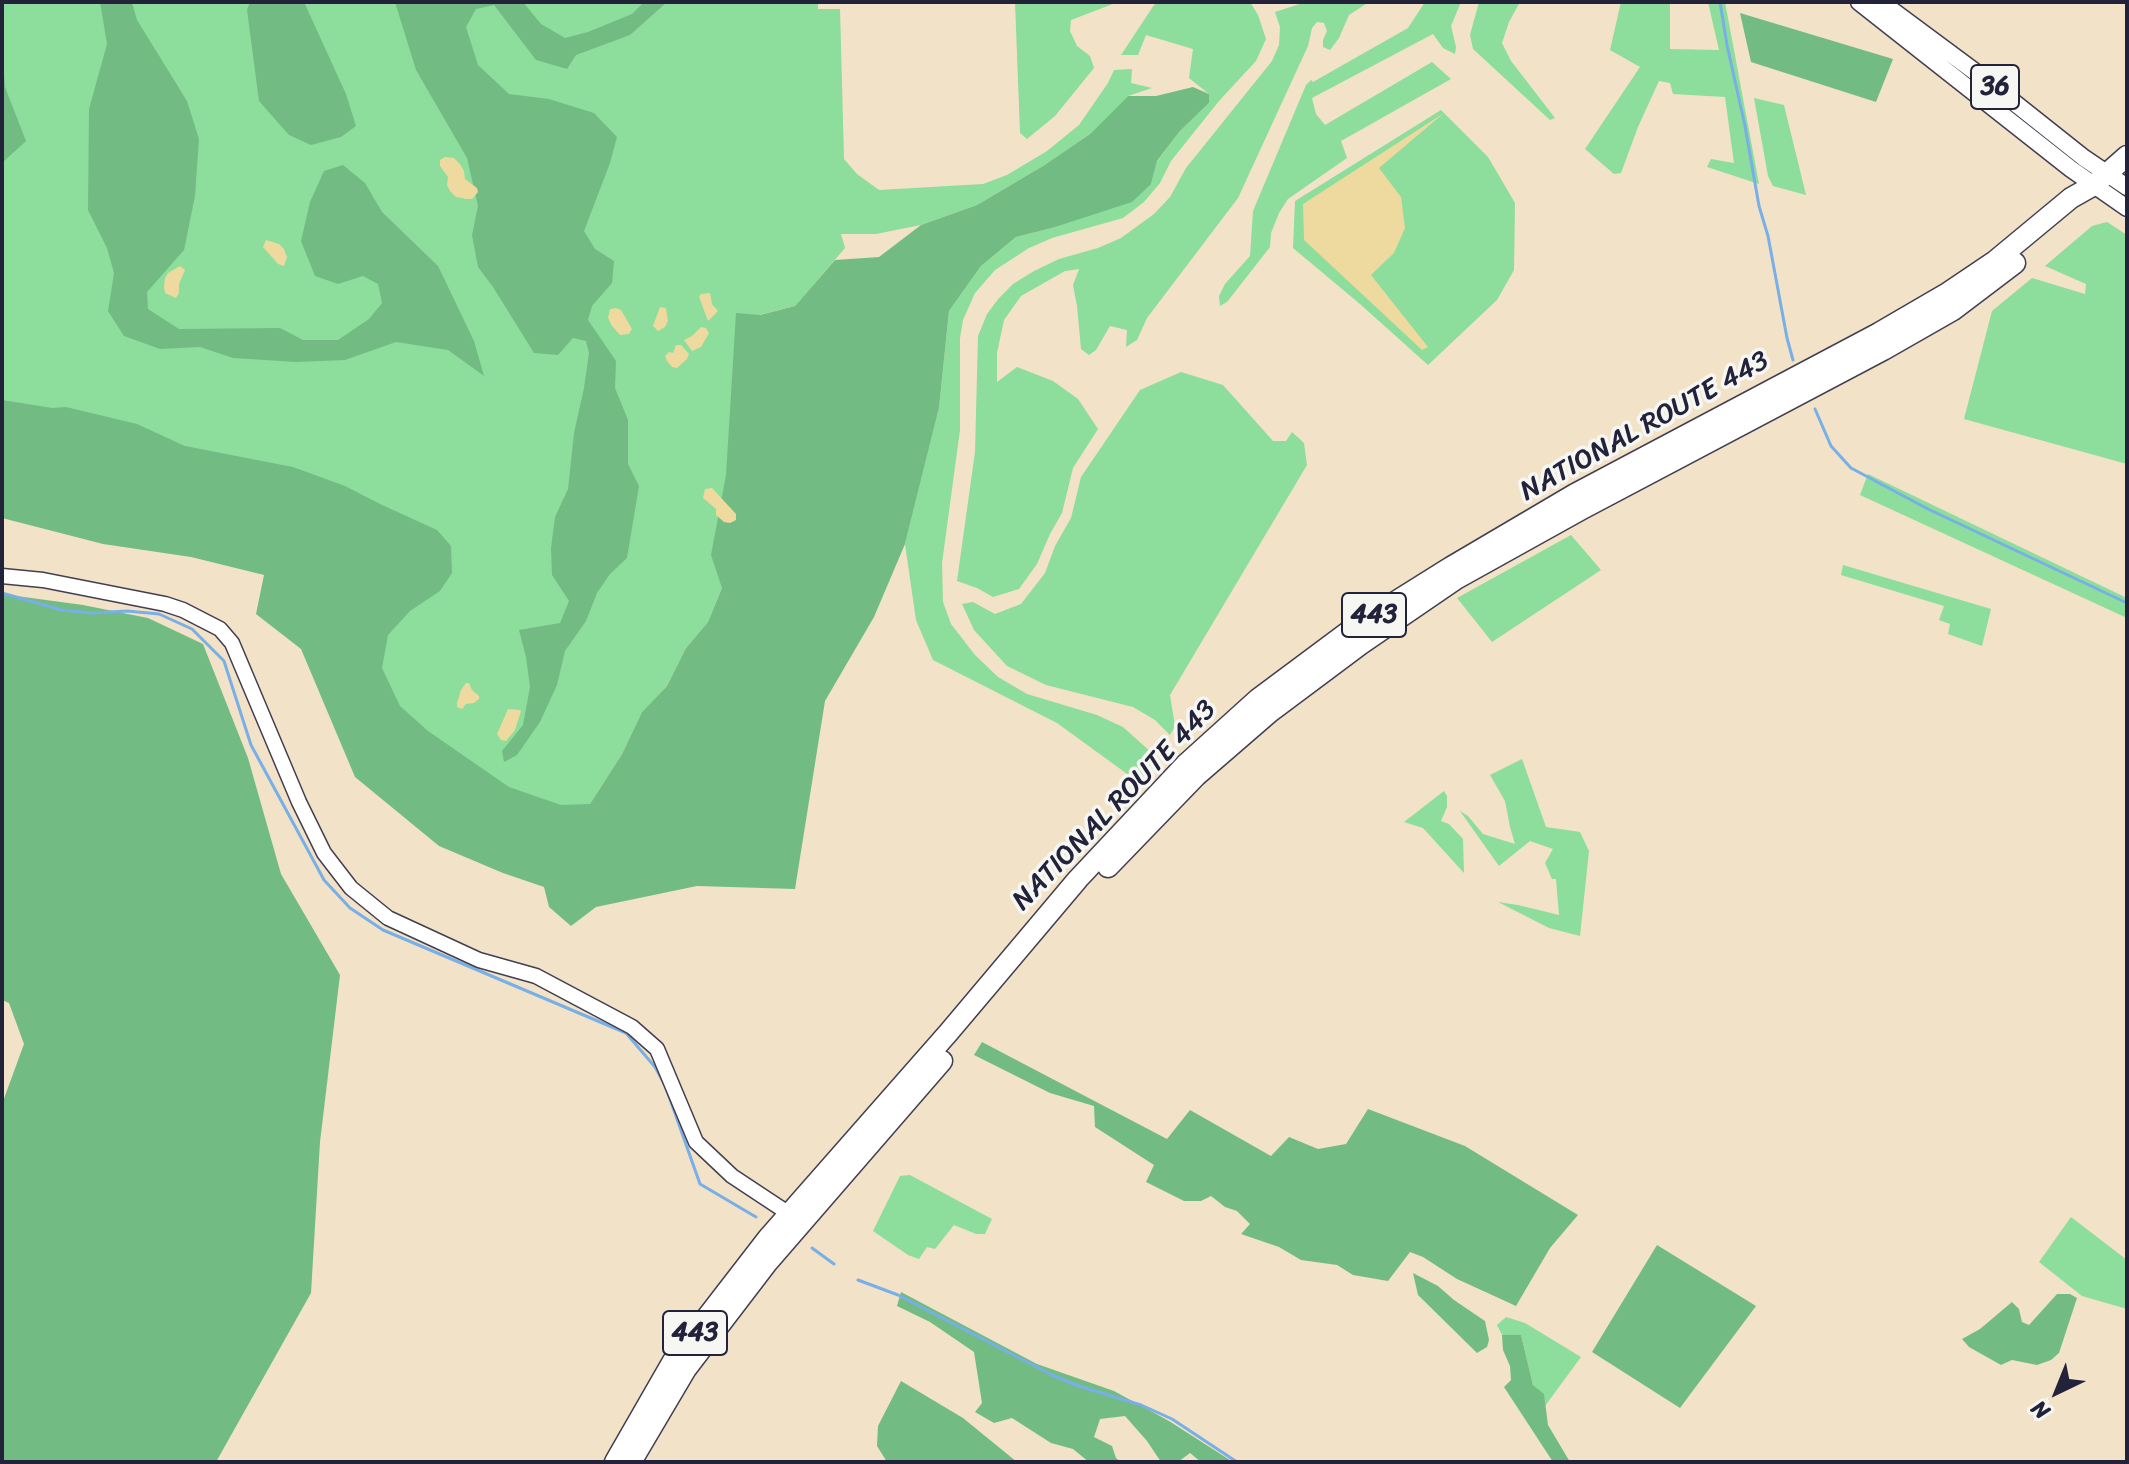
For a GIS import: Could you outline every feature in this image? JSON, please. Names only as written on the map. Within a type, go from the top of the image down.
[{"type":"highway","name":"NATIONAL ROUTE 443","points":[[615,1462],[673,1361],[796,1218],[1087,888],[1196,776],[1270,712],[1456,579],[1953,310],[2021,259],[2081,207],[2101,180],[2127,156]]},
{"type":"highway","name":"NATIONAL ROUTE 443","points":[[631,1462],[686,1369],[767,1263],[796,1218]]},
{"type":"main road","name":"36","points":[[1859,2],[2071,169],[2127,187]]},
{"type":"main road","name":"36","points":[[1881,2],[2101,180],[2127,208]]},
{"type":"street","points":[[2,576],[43,580],[165,604],[220,629],[232,643],[299,802],[324,853],[351,888],[388,918],[479,960],[536,976],[632,1027],[657,1049],[696,1142],[732,1176],[796,1218]]},
{"type":"green space","points":[[2,2],[818,2],[818,9],[840,9],[844,159],[857,174],[879,190],[983,184],[1007,175],[1047,151],[1079,125],[1114,70],[1132,69],[1131,83],[1152,88],[1128,96],[1090,134],[977,205],[921,225],[876,234],[841,234],[845,248],[795,306],[759,315],[722,588],[708,622],[686,648],[667,686],[642,712],[622,754],[565,843],[345,691],[417,554],[2,407]]},
{"type":"green space","points":[[100,2],[132,2],[137,20],[187,101],[199,139],[195,196],[184,250],[147,292],[148,309],[179,329],[280,328],[303,340],[338,340],[369,319],[382,303],[378,284],[363,276],[338,284],[315,276],[301,241],[310,202],[324,171],[343,165],[365,183],[382,212],[438,266],[474,341],[484,376],[448,350],[396,342],[345,360],[296,362],[233,358],[200,347],[160,349],[124,336],[108,311],[114,273],[107,248],[88,210],[89,109],[107,44]]},
{"type":"green space","points":[[250,2],[304,2],[346,94],[356,126],[341,137],[311,145],[289,135],[259,101],[247,10]]},
{"type":"green space","points":[[395,2],[523,2],[541,24],[565,38],[632,14],[644,2],[667,2],[630,35],[576,55],[567,69],[536,60],[494,5],[476,9],[466,27],[478,65],[509,94],[549,99],[594,113],[617,137],[584,231],[595,249],[614,261],[612,283],[592,306],[588,320],[616,361],[615,388],[628,420],[628,464],[639,486],[627,558],[610,574],[597,593],[586,621],[565,651],[557,685],[540,722],[517,755],[504,762],[502,751],[523,725],[530,687],[519,630],[560,623],[569,601],[552,575],[551,548],[555,517],[568,489],[574,433],[589,353],[586,341],[573,338],[558,355],[534,353],[478,267],[472,235],[478,206],[467,158],[416,70]]},
{"type":"green space","points":[[1015,2],[1118,2],[1071,20],[1070,31],[1077,46],[1090,56],[1094,68],[1055,116],[1027,139],[1020,133]]},
{"type":"green space","points":[[1159,2],[1250,2],[1266,39],[1256,61],[1171,161],[1160,183],[1144,202],[1123,218],[1052,238],[1029,248],[995,270],[975,293],[963,320],[960,338],[960,430],[942,563],[943,602],[951,624],[975,655],[998,677],[1027,694],[1097,715],[1123,727],[1152,753],[1154,760],[1144,776],[1134,771],[1130,776],[1057,723],[933,660],[916,620],[905,544],[939,408],[949,311],[981,266],[1016,237],[1052,228],[1151,184],[1156,163],[1180,131],[1209,103],[1209,94],[1189,78],[1193,49],[1146,35],[1138,55],[1121,55]]},
{"type":"green space","points":[[1306,2],[1369,2],[1349,15],[1330,50],[1323,47],[1327,31],[1324,23],[1317,22],[1312,28],[1308,46],[1238,198],[1147,318],[1137,340],[1126,347],[1127,330],[1110,326],[1096,350],[1089,355],[1081,349],[1073,285],[1079,269],[1065,271],[1021,296],[1004,320],[997,353],[997,382],[1017,367],[1053,381],[1078,399],[1098,429],[1073,468],[1062,513],[1037,564],[1019,589],[993,597],[957,581],[975,452],[978,336],[987,314],[1013,284],[1034,271],[1121,238],[1154,214],[1170,197],[1186,168],[1272,61],[1279,45],[1280,27],[1275,12]]},
{"type":"green space","points":[[1425,2],[1461,2],[1451,26],[1455,54],[1443,48],[1433,34],[1312,98],[1316,114],[1325,125],[1432,62],[1451,79],[1341,141],[1347,158],[1288,199],[1271,233],[1270,247],[1227,302],[1220,306],[1219,296],[1225,284],[1250,256],[1253,211],[1306,85],[1408,28]]},
{"type":"green space","points":[[1479,2],[1520,2],[1502,43],[1511,61],[1555,118],[1550,120],[1473,49],[1470,35]]},
{"type":"green space","points":[[1621,2],[1670,2],[1670,49],[1719,50],[1708,2],[1725,2],[1759,184],[1707,167],[1711,159],[1734,163],[1725,97],[1673,94],[1670,83],[1659,81],[1621,173],[1614,174],[1585,149],[1640,67],[1610,50]]},
{"type":"green space","points":[[1740,13],[1893,59],[1876,102],[1751,62]]},
{"type":"green space","points":[[2,49],[5,87],[26,141],[2,163]]},
{"type":"green space","points":[[1193,87],[1209,94],[1209,103],[1180,131],[1157,161],[1151,184],[1132,202],[1016,237],[981,266],[949,311],[939,408],[905,544],[874,617],[825,701],[795,889],[697,886],[596,907],[571,926],[549,907],[544,887],[439,846],[355,777],[301,649],[256,614],[264,575],[191,557],[103,544],[2,518],[2,400],[52,408],[66,407],[137,424],[185,446],[293,467],[345,486],[437,530],[451,546],[452,573],[440,591],[410,611],[388,635],[382,668],[400,706],[428,731],[509,787],[561,805],[590,804],[622,754],[642,712],[667,686],[686,648],[708,622],[722,588],[711,555],[726,475],[736,313],[760,315],[795,306],[835,260],[879,257],[921,225],[977,205],[1090,134],[1128,96],[1156,96]]},
{"type":"green space","points":[[1754,98],[1784,105],[1806,195],[1773,186],[1768,176]]},
{"type":"green space","points":[[1441,110],[1488,157],[1515,203],[1514,270],[1497,300],[1428,365],[1293,248],[1295,201]]},
{"type":"green space","points":[[2107,222],[2127,235],[2127,464],[1964,419],[1992,311],[2032,278],[2085,294],[2086,284],[2045,266],[2092,226]]},
{"type":"green space","points":[[1181,372],[1223,385],[1273,441],[1286,441],[1292,432],[1304,443],[1307,465],[1170,695],[1175,726],[1170,735],[1155,720],[1133,707],[1046,685],[1007,666],[974,630],[962,604],[973,602],[995,614],[1021,604],[1045,573],[1055,546],[1071,518],[1081,477],[1140,390]]},
{"type":"green space","points":[[1868,474],[2127,598],[2127,618],[1860,495]]},
{"type":"green space","points":[[1571,535],[1601,570],[1492,642],[1457,598]]},
{"type":"green space","points":[[1843,565],[1991,609],[1982,646],[1948,634],[1950,624],[1939,620],[1944,606],[1841,575]]},
{"type":"green space","points":[[2,594],[148,618],[203,644],[248,758],[281,874],[340,975],[320,1142],[311,1293],[216,1462],[2,1462],[2,1104],[24,1044],[9,1003],[2,1000]]},
{"type":"green space","points":[[1522,759],[1546,827],[1580,832],[1589,851],[1580,936],[1549,928],[1498,902],[1559,915],[1556,879],[1552,879],[1545,863],[1553,849],[1530,841],[1499,866],[1460,811],[1483,834],[1515,844],[1505,801],[1490,775]]},
{"type":"green space","points":[[1444,791],[1447,807],[1441,821],[1449,824],[1463,839],[1464,873],[1423,828],[1404,822]]},
{"type":"green space","points":[[982,1042],[1167,1139],[1190,1110],[1271,1156],[1289,1137],[1318,1149],[1346,1144],[1368,1109],[1465,1146],[1578,1215],[1550,1248],[1516,1306],[1457,1279],[1410,1252],[1388,1281],[1353,1275],[1337,1265],[1301,1260],[1279,1247],[1241,1234],[1250,1224],[1237,1211],[1225,1207],[1211,1196],[1201,1201],[1184,1201],[1146,1182],[1154,1165],[1095,1127],[1094,1106],[1050,1093],[974,1055]]},
{"type":"green space","points":[[910,1175],[992,1219],[985,1234],[976,1234],[954,1225],[935,1249],[927,1247],[919,1259],[873,1231],[900,1176]]},
{"type":"green space","points":[[2071,1217],[2127,1260],[2127,1309],[2082,1296],[2039,1262]]},
{"type":"green space","points":[[1657,1245],[1756,1306],[1680,1408],[1592,1352]]},
{"type":"green space","points":[[1413,1273],[1438,1286],[1485,1321],[1489,1340],[1487,1347],[1477,1353],[1418,1295]]},
{"type":"green space","points":[[901,1292],[1037,1364],[1114,1391],[1169,1421],[1233,1462],[1201,1462],[1190,1453],[1178,1462],[1161,1462],[1125,1416],[1100,1419],[1094,1437],[1112,1446],[1121,1462],[1089,1462],[1073,1449],[1051,1443],[1012,1418],[994,1423],[975,1412],[982,1403],[974,1352],[930,1322],[897,1306]]},
{"type":"green space","points":[[2057,1294],[2070,1294],[2077,1298],[2059,1353],[2051,1360],[2037,1365],[2012,1360],[2001,1365],[1969,1347],[1962,1339],[1980,1329],[2012,1302],[2019,1309],[2022,1322],[2029,1325]]},
{"type":"green space","points":[[1506,1317],[1525,1323],[1581,1357],[1545,1406],[1543,1394],[1533,1385],[1521,1335],[1502,1335],[1497,1325]]},
{"type":"green space","points":[[1502,1335],[1521,1335],[1533,1385],[1544,1394],[1548,1425],[1570,1462],[1553,1462],[1504,1387],[1511,1380]]},
{"type":"green space","points":[[901,1381],[963,1418],[1017,1462],[887,1462],[877,1446],[878,1426]]},
{"type":"sand","points":[[1444,113],[1379,168],[1401,197],[1405,228],[1394,253],[1371,275],[1428,347],[1422,350],[1304,240],[1303,204]]},
{"type":"sand","points":[[454,158],[464,171],[465,179],[477,188],[478,192],[472,199],[456,197],[450,191],[448,177],[440,166],[440,160]]},
{"type":"sand","points":[[266,240],[284,249],[287,257],[284,266],[278,264],[263,247]]},
{"type":"sand","points":[[180,266],[185,270],[176,298],[165,293],[165,278]]},
{"type":"sand","points":[[710,293],[712,304],[718,311],[708,321],[699,297]]},
{"type":"sand","points":[[660,307],[666,308],[668,321],[658,331],[653,326]]},
{"type":"sand","points":[[610,309],[621,310],[632,329],[629,334],[620,335],[608,318]]},
{"type":"sand","points":[[701,327],[709,333],[701,347],[692,351],[684,340]]},
{"type":"sand","points":[[676,345],[681,345],[689,354],[677,368],[672,367],[665,356],[673,353]]},
{"type":"sand","points":[[712,488],[736,514],[736,520],[724,522],[716,515],[716,509],[703,498],[705,489]]},
{"type":"sand","points":[[466,683],[479,699],[462,709],[457,707],[457,703]]},
{"type":"sand","points":[[508,709],[521,711],[515,730],[506,741],[497,734]]},
{"type":"waterway","points":[[1720,2],[1759,206],[1793,360]]},
{"type":"waterway","points":[[1815,409],[1831,446],[1851,468],[1928,509],[2127,603]]},
{"type":"waterway","points":[[2,593],[62,610],[159,614],[192,629],[224,661],[251,745],[324,880],[350,908],[383,930],[626,1033],[655,1067],[665,1085],[700,1184],[756,1217]]},
{"type":"waterway","points":[[812,1248],[834,1264]]},
{"type":"waterway","points":[[858,1280],[898,1295],[1052,1375],[1141,1405],[1172,1419],[1237,1462]]}]
